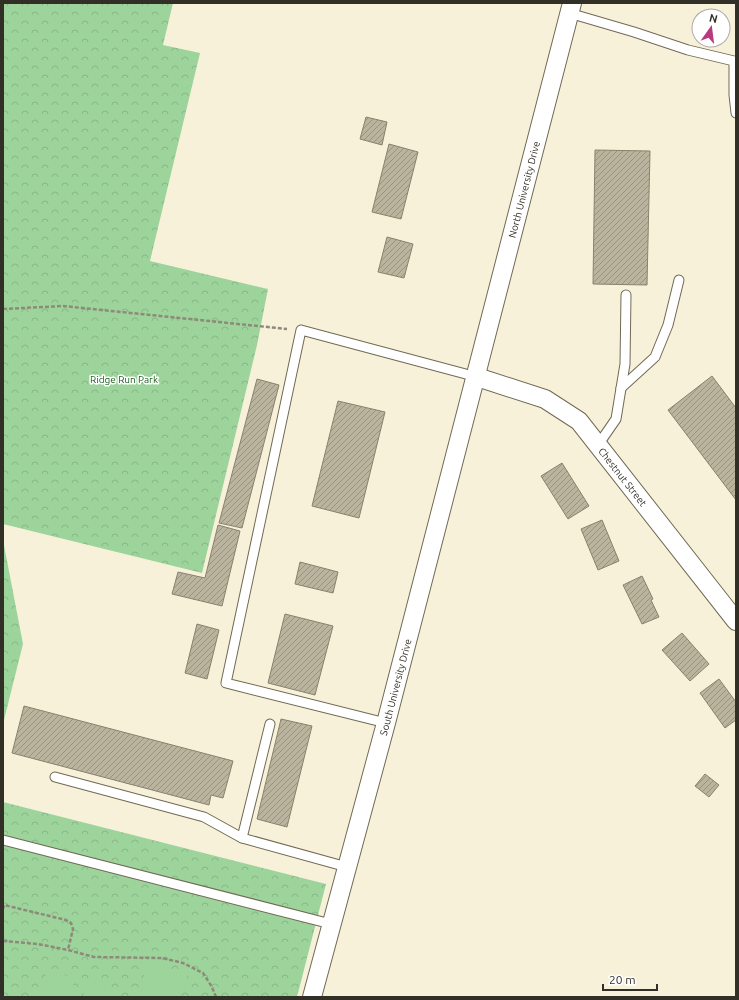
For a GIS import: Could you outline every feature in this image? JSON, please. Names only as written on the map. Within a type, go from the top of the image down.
[{"type":"street","name":"North University Drive","points":[[476,377],[571,8]]},
{"type":"street","name":"Chestnut Street","points":[[476,377],[545,399],[580,421],[736,621]]},
{"type":"street","name":"South University Drive","points":[[312,997],[386,723],[476,377]]},
{"type":"lane","points":[[571,8],[634,32],[688,50],[734,61],[734,95],[736,112]]},
{"type":"lane","points":[[621,388],[655,357],[668,325],[679,280]]},
{"type":"lane","points":[[598,445],[616,419],[625,364],[626,295]]},
{"type":"lane","points":[[386,723],[226,683],[301,330],[476,377]]},
{"type":"lane","points":[[242,838],[270,724]]},
{"type":"lane","points":[[55,777],[204,817],[242,838],[347,867]]},
{"type":"lane","points":[[3,840],[332,924]]},
{"type":"path","points":[[3,309],[63,306],[301,330]]},
{"type":"path","points":[[3,909],[4,904],[66,920],[71,923],[73,929],[68,950]]},
{"type":"path","points":[[3,941],[38,944],[68,950],[94,958],[162,958],[183,963],[203,973],[212,987],[216,997]]},
{"type":"green space","name":"Ridge Run Park","points":[[3,3],[173,3],[163,45],[200,53],[150,261],[268,289],[257,345],[202,573],[3,524]]},
{"type":"green space","points":[[3,540],[23,644],[3,724]]},
{"type":"green space","points":[[3,802],[326,884],[297,997],[3,997]]},
{"type":"green space","points":[[147,963],[188,974],[181,997],[138,997]]},
{"type":"green space","points":[[47,970],[75,978],[70,997],[40,997]]},
{"type":"green space","points":[[87,981],[116,989],[114,997],[83,997]]},
{"type":"building","points":[[366,117],[387,122],[382,145],[360,139]]},
{"type":"building","points":[[389,144],[418,152],[401,219],[372,212]]},
{"type":"building","points":[[595,150],[650,151],[647,285],[593,284]]},
{"type":"building","points":[[387,237],[413,244],[404,278],[378,272]]},
{"type":"building","points":[[712,376],[736,408],[736,500],[668,410]]},
{"type":"building","points":[[257,379],[279,385],[242,528],[219,523]]},
{"type":"building","points":[[338,401],[385,412],[359,518],[312,506]]},
{"type":"building","points":[[562,463],[589,506],[568,519],[541,476]]},
{"type":"building","points":[[602,520],[619,561],[598,570],[581,529]]},
{"type":"building","points":[[218,525],[240,531],[222,606],[172,594],[178,572],[205,578]]},
{"type":"building","points":[[300,562],[338,572],[333,593],[295,584]]},
{"type":"building","points":[[642,576],[653,599],[651,600],[659,617],[642,624],[623,585]]},
{"type":"building","points":[[285,614],[333,626],[315,695],[268,683]]},
{"type":"building","points":[[197,624],[219,630],[207,679],[185,673]]},
{"type":"building","points":[[682,633],[709,664],[690,681],[662,650]]},
{"type":"building","points":[[719,679],[736,702],[736,720],[725,728],[700,693]]},
{"type":"building","points":[[24,706],[233,761],[223,798],[211,795],[209,805],[12,753]]},
{"type":"building","points":[[281,719],[312,726],[287,827],[257,819]]},
{"type":"building","points":[[705,774],[719,785],[709,797],[695,786]]}]
